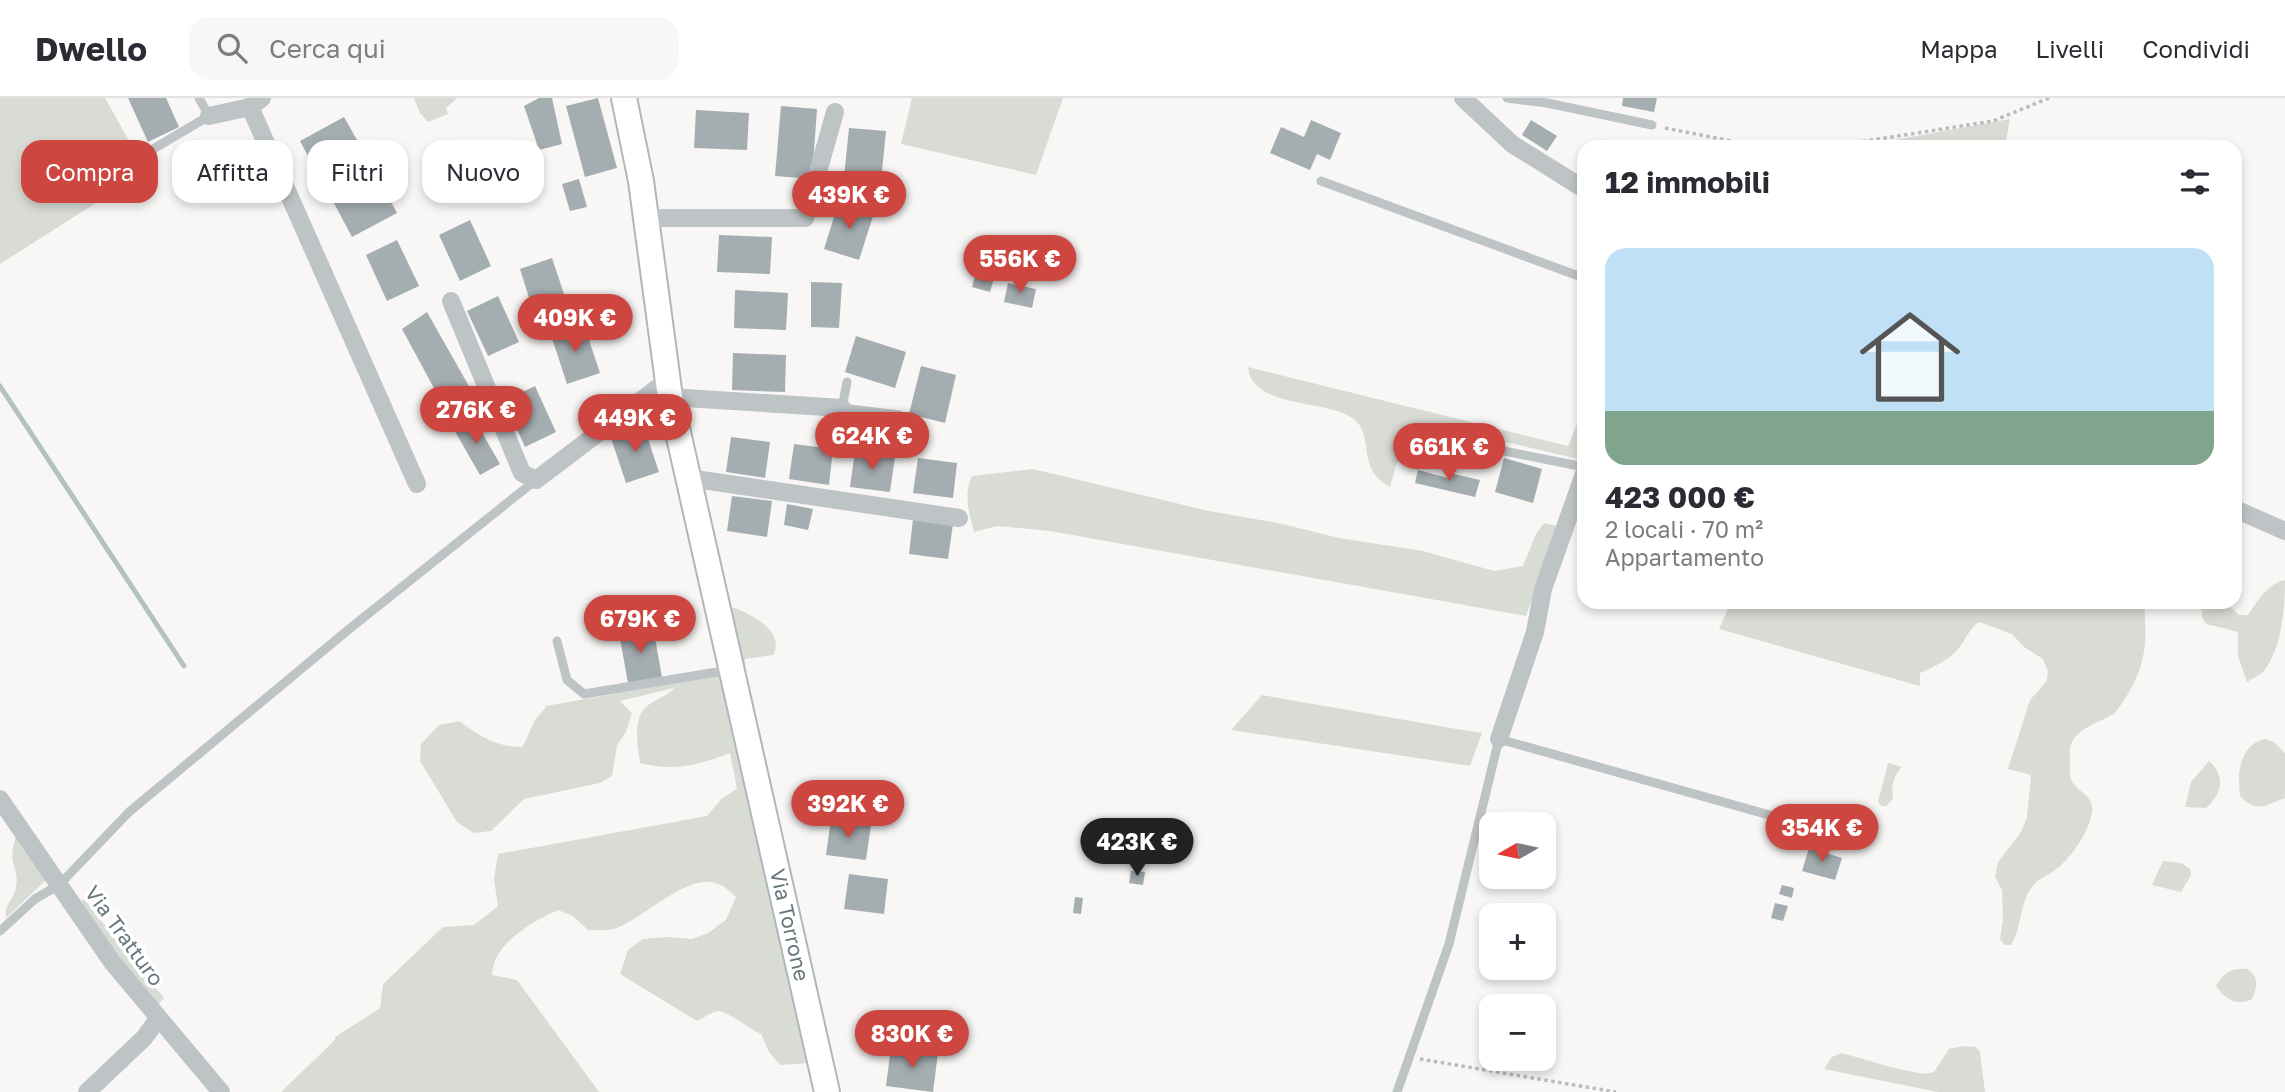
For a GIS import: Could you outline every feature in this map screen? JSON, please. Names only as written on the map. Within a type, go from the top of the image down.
[{"type":"main road","name":"Via Torrone","points":[[624,98],[646,218],[669,388],[827,1092]]},
{"type":"street","points":[[1463,98],[1512,144],[1577,185]]},
{"type":"street","points":[[209,116],[256,103],[417,484]]},
{"type":"street","points":[[646,218],[805,218],[835,112]]},
{"type":"street","points":[[451,301],[522,473],[536,480],[669,388],[842,408]]},
{"type":"street","points":[[688,478],[959,518]]},
{"type":"street","points":[[1499,739],[1535,632],[1543,589],[1577,494]]},
{"type":"street","points":[[2242,512],[2285,531]]},
{"type":"street","name":"Via Tratturo","points":[[0,799],[112,962],[221,1092]]},
{"type":"street","points":[[87,1092],[144,1038],[158,1019]]},
{"type":"lane","points":[[158,146],[209,116],[199,98]]},
{"type":"lane","points":[[1507,98],[1547,103],[1652,125]]},
{"type":"lane","points":[[1321,181],[1577,275]]},
{"type":"lane","points":[[847,382],[842,408],[899,415]]},
{"type":"lane","points":[[1479,446],[1577,466]]},
{"type":"lane","points":[[0,931],[35,899],[59,885],[129,812],[348,630],[536,480]]},
{"type":"lane","points":[[557,641],[567,680],[584,694],[731,670]]},
{"type":"lane","points":[[1397,1092],[1449,944],[1499,739],[1830,832]]},
{"type":"path","points":[[1872,140],[1993,121],[2049,98]]},
{"type":"path","points":[[1652,125],[1727,140]]},
{"type":"path","points":[[1408,1057],[1616,1092]]},
{"type":"shaded area","points":[[0,98],[105,98],[129,140],[21,140],[21,203],[96,203],[0,264]]},
{"type":"shaded area","points":[[414,98],[457,98],[446,108],[448,114],[428,122],[420,113]]},
{"type":"shaded area","points":[[912,98],[1063,98],[1036,175],[901,144]]},
{"type":"shaded area","points":[[2010,119],[2006,140],[1894,140]]},
{"type":"shaded area","points":[[1248,367],[1568,446],[1577,424],[1577,459],[1438,426],[1420,440],[1421,448],[1474,449],[1481,455],[1479,463],[1461,469],[1397,462],[1390,487],[1372,470],[1362,431],[1358,423],[1349,416],[1274,396],[1252,380]]},
{"type":"shaded area","points":[[1033,469],[1209,511],[1278,523],[1339,538],[1423,551],[1494,571],[1523,566],[1536,534],[1544,523],[1558,526],[1526,616],[1050,531],[997,526],[974,532],[967,497],[972,476]]},
{"type":"shaded area","points":[[2285,580],[2278,641],[2269,664],[2262,673],[2247,682],[2238,656],[2238,632],[2206,624],[2202,609],[2233,609],[2239,615],[2248,615],[2268,589]]},
{"type":"shaded area","points":[[719,602],[749,614],[774,636],[776,645],[773,655],[745,659],[749,717]]},
{"type":"shaded area","points":[[1728,609],[2144,609],[2144,652],[2138,675],[2114,714],[2079,733],[2070,747],[2071,779],[2091,802],[2092,813],[2088,827],[2064,862],[2030,890],[2011,945],[2005,945],[2000,939],[2003,920],[2002,890],[1995,877],[1998,862],[2021,832],[2027,817],[2031,775],[2008,769],[2030,700],[2047,681],[2048,671],[2043,659],[2024,647],[2012,634],[1979,622],[1951,656],[1920,673],[1920,686],[1719,629]]},
{"type":"shaded area","points":[[720,675],[809,1063],[780,1065],[769,1052],[761,1034],[733,1017],[719,1011],[697,1021],[620,974],[628,950],[643,939],[692,939],[708,933],[726,920],[736,897],[721,885],[706,882],[692,884],[678,891],[636,918],[610,930],[588,930],[573,916],[558,910],[526,927],[499,953],[492,975],[517,980],[599,1092],[281,1092],[335,1040],[335,1037],[380,1008],[383,984],[443,927],[474,925],[498,906],[494,879],[498,854],[707,816],[722,798],[737,789],[730,753],[686,766],[663,767],[640,763],[637,733],[639,718],[646,707],[674,688],[620,701],[632,713],[626,732],[617,745],[612,776],[600,783],[524,799],[491,831],[474,833],[457,822],[420,761],[421,744],[439,725],[459,721],[489,740],[522,747],[535,720],[546,706]]},
{"type":"shaded area","points":[[1262,695],[1482,733],[1470,766],[1231,730]]},
{"type":"shaded area","points":[[2264,739],[2274,742],[2285,753],[2285,798],[2257,806],[2246,802],[2240,796],[2239,779],[2245,754],[2249,748]]},
{"type":"shaded area","points":[[2209,761],[2220,779],[2216,797],[2206,808],[2185,807],[2191,782]]},
{"type":"shaded area","points":[[1888,763],[1902,767],[1893,782],[1893,799],[1886,806],[1881,806],[1878,802]]},
{"type":"shaded area","points":[[16,837],[46,880],[6,918],[6,909],[17,880],[12,853]]},
{"type":"shaded area","points":[[2163,861],[2181,863],[2190,869],[2191,875],[2181,892],[2152,885]]},
{"type":"shaded area","points":[[84,899],[164,998],[156,1007],[111,954],[80,903]]},
{"type":"shaded area","points":[[2237,969],[2247,969],[2254,975],[2256,982],[2252,999],[2236,1002],[2223,995],[2216,986],[2222,977]]},
{"type":"shaded area","points":[[1976,1047],[1980,1052],[1985,1092],[1938,1092],[1824,1069],[1832,1057],[1842,1053],[1925,1074],[1934,1072],[1949,1049]]},
{"type":"building","points":[[128,98],[166,98],[179,127],[147,140]]},
{"type":"building","points":[[539,98],[552,98],[562,144],[544,149],[544,140],[536,140],[524,106]]},
{"type":"building","points":[[598,98],[617,168],[585,177],[566,106]]},
{"type":"building","points":[[1623,98],[1657,98],[1654,112],[1622,106]]},
{"type":"building","points":[[781,106],[817,109],[812,179],[775,176]]},
{"type":"building","points":[[696,110],[749,113],[747,150],[694,148]]},
{"type":"building","points":[[344,117],[357,140],[307,140],[307,154],[300,141]]},
{"type":"building","points":[[1311,120],[1341,133],[1330,160],[1317,154],[1310,170],[1270,153],[1281,127],[1304,137]]},
{"type":"building","points":[[1531,120],[1557,136],[1547,151],[1522,135]]},
{"type":"building","points":[[849,128],[886,131],[881,181],[844,177]]},
{"type":"building","points":[[579,179],[587,207],[570,211],[562,184]]},
{"type":"building","points":[[839,201],[874,213],[859,260],[824,249]]},
{"type":"building","points":[[334,203],[392,203],[397,213],[352,237]]},
{"type":"building","points":[[470,220],[491,266],[460,281],[439,235]]},
{"type":"building","points":[[719,235],[772,237],[770,274],[717,272]]},
{"type":"building","points":[[397,240],[419,286],[387,301],[366,255]]},
{"type":"building","points":[[552,258],[568,306],[535,317],[520,269]]},
{"type":"building","points":[[980,259],[998,264],[990,292],[972,287]]},
{"type":"building","points":[[811,282],[842,283],[839,328],[811,327]]},
{"type":"building","points":[[1008,283],[1036,289],[1032,308],[1004,302]]},
{"type":"building","points":[[735,290],[788,293],[786,330],[734,328]]},
{"type":"building","points":[[498,296],[519,342],[488,356],[467,311]]},
{"type":"building","points":[[427,312],[470,388],[442,403],[402,329]]},
{"type":"building","points":[[584,325],[600,373],[567,384],[551,335]]},
{"type":"building","points":[[856,336],[906,352],[895,388],[845,372]]},
{"type":"building","points":[[733,353],[786,355],[785,392],[732,390]]},
{"type":"building","points":[[921,366],[956,375],[945,423],[909,414]]},
{"type":"building","points":[[535,386],[556,432],[525,447],[504,401]]},
{"type":"building","points":[[473,417],[500,464],[480,475],[453,428]]},
{"type":"building","points":[[643,424],[659,472],[626,483],[610,435]]},
{"type":"building","points":[[731,437],[770,442],[765,478],[726,472]]},
{"type":"building","points":[[794,444],[833,449],[829,485],[789,479]]},
{"type":"building","points":[[855,451],[895,457],[890,492],[850,487]]},
{"type":"building","points":[[918,458],[957,463],[953,498],[913,493]]},
{"type":"building","points":[[1504,458],[1542,469],[1533,503],[1495,492]]},
{"type":"building","points":[[1418,470],[1448,478],[1450,473],[1480,480],[1475,497],[1415,483]]},
{"type":"building","points":[[732,496],[772,501],[767,537],[727,531]]},
{"type":"building","points":[[787,504],[813,509],[808,530],[784,525]]},
{"type":"building","points":[[913,519],[953,524],[948,559],[909,554]]},
{"type":"building","points":[[653,627],[662,677],[628,683],[619,633]]},
{"type":"building","points":[[831,819],[871,825],[866,860],[826,855]]},
{"type":"building","points":[[1809,848],[1842,858],[1835,880],[1802,871]]},
{"type":"building","points":[[1131,871],[1145,872],[1143,885],[1129,883]]},
{"type":"building","points":[[849,874],[888,879],[884,914],[844,909]]},
{"type":"building","points":[[1782,885],[1794,888],[1792,898],[1779,894]]},
{"type":"building","points":[[1075,897],[1083,898],[1081,914],[1073,913]]},
{"type":"building","points":[[1775,903],[1788,906],[1783,921],[1771,918]]},
{"type":"building","points":[[891,1047],[938,1053],[933,1092],[886,1086]]},
{"type":"waterway","points":[[0,386],[184,666]]}]
